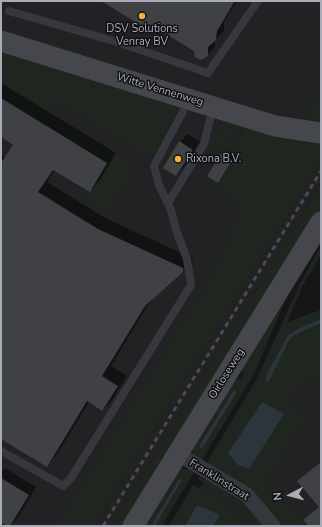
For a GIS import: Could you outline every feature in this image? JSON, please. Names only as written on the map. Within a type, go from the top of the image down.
[{"type":"street","name":"Witte Vennenweg","points":[[1,42],[275,126],[321,133]]},
{"type":"street","name":"Oirloseweg","points":[[133,526],[321,222]]},
{"type":"street","name":"Franklinstraat","points":[[178,454],[248,495],[273,526]]},
{"type":"lane","points":[[9,11],[117,42],[208,73],[258,1]]},
{"type":"lane","points":[[1,451],[63,486],[72,478],[191,285],[187,259],[168,203],[159,185],[154,166],[190,99]]},
{"type":"lane","points":[[168,203],[204,144],[213,106]]},
{"type":"shaded area","points":[[1,1],[321,1],[321,103],[63,526],[1,526]]},
{"type":"shaded area","points":[[1,28],[128,67],[126,70],[1,33]]},
{"type":"shaded area","points":[[1,51],[173,104],[176,115],[155,154],[149,157],[56,103],[44,122],[1,100]]},
{"type":"shaded area","points":[[321,91],[321,123],[304,119]]},
{"type":"shaded area","points":[[235,121],[238,127],[223,153],[211,146],[221,127]]},
{"type":"shaded area","points":[[61,123],[67,124],[136,165],[109,213],[76,193],[79,188],[90,193],[109,162],[56,130]]},
{"type":"shaded area","points":[[249,126],[321,141],[321,162],[94,526],[56,526],[213,273],[242,206],[215,189],[233,159],[227,155],[234,141],[240,139],[245,129]]},
{"type":"shaded area","points":[[321,162],[321,183],[112,526],[94,526]]},
{"type":"shaded area","points":[[321,183],[321,214],[125,526],[112,526]]},
{"type":"shaded area","points":[[318,250],[321,251],[321,255],[303,285],[287,322],[321,310],[321,376],[285,395],[307,415],[305,421],[267,479],[309,526],[280,526],[209,464],[208,460],[256,380],[298,288]]},
{"type":"shaded area","points":[[292,284],[255,372],[200,463],[194,459],[191,444],[228,382],[240,379],[243,375],[239,364]]},
{"type":"shaded area","points":[[306,325],[308,328],[290,338],[269,381],[266,381],[267,374],[288,335]]},
{"type":"shaded area","points":[[321,334],[321,526],[176,526],[278,359]]},
{"type":"shaded area","points":[[234,390],[236,393],[202,449],[199,446]]},
{"type":"shaded area","points":[[262,402],[284,414],[249,469],[238,465],[228,453]]},
{"type":"shaded area","points":[[173,469],[188,469],[194,472],[162,526],[155,526],[182,480],[180,479],[151,526],[138,526]]},
{"type":"shaded area","points":[[198,477],[201,477],[244,502],[266,526],[255,526],[234,501],[198,479]]},
{"type":"shaded area","points":[[180,478],[182,480],[155,526],[151,526]]},
{"type":"shaded area","points":[[193,485],[229,506],[246,526],[213,526],[220,515],[198,505],[185,526],[169,526]]},
{"type":"shaded area","points":[[197,505],[220,515],[213,526],[185,526]]},
{"type":"building","points":[[101,1],[235,1],[217,31],[216,40],[208,47],[208,56],[201,60],[195,57],[194,51],[153,26],[150,31]]},
{"type":"building","points":[[1,98],[107,163],[90,192],[53,170],[38,192],[98,229],[183,268],[183,272],[145,306],[102,376],[118,386],[102,411],[87,401],[47,467],[1,439],[1,163],[13,145],[1,137]]},
{"type":"building","name":"Rixona B.V.","points":[[179,141],[193,150],[176,176],[163,168]]},
{"type":"building","points":[[221,154],[232,160],[218,183],[207,176]]},
{"type":"building","points":[[321,462],[321,526],[309,526],[303,520],[319,507],[297,481]]},
{"type":"building","points":[[1,478],[29,495],[10,526],[1,523]]},
{"type":"waterway","points":[[303,329],[321,321]]},
{"type":"railway","points":[[103,526],[321,171]]},
{"type":"place","name":"DSV Solutions Venray BV","points":[[142,16]]},
{"type":"place","name":"Rixona B.V.","points":[[178,159]]}]
